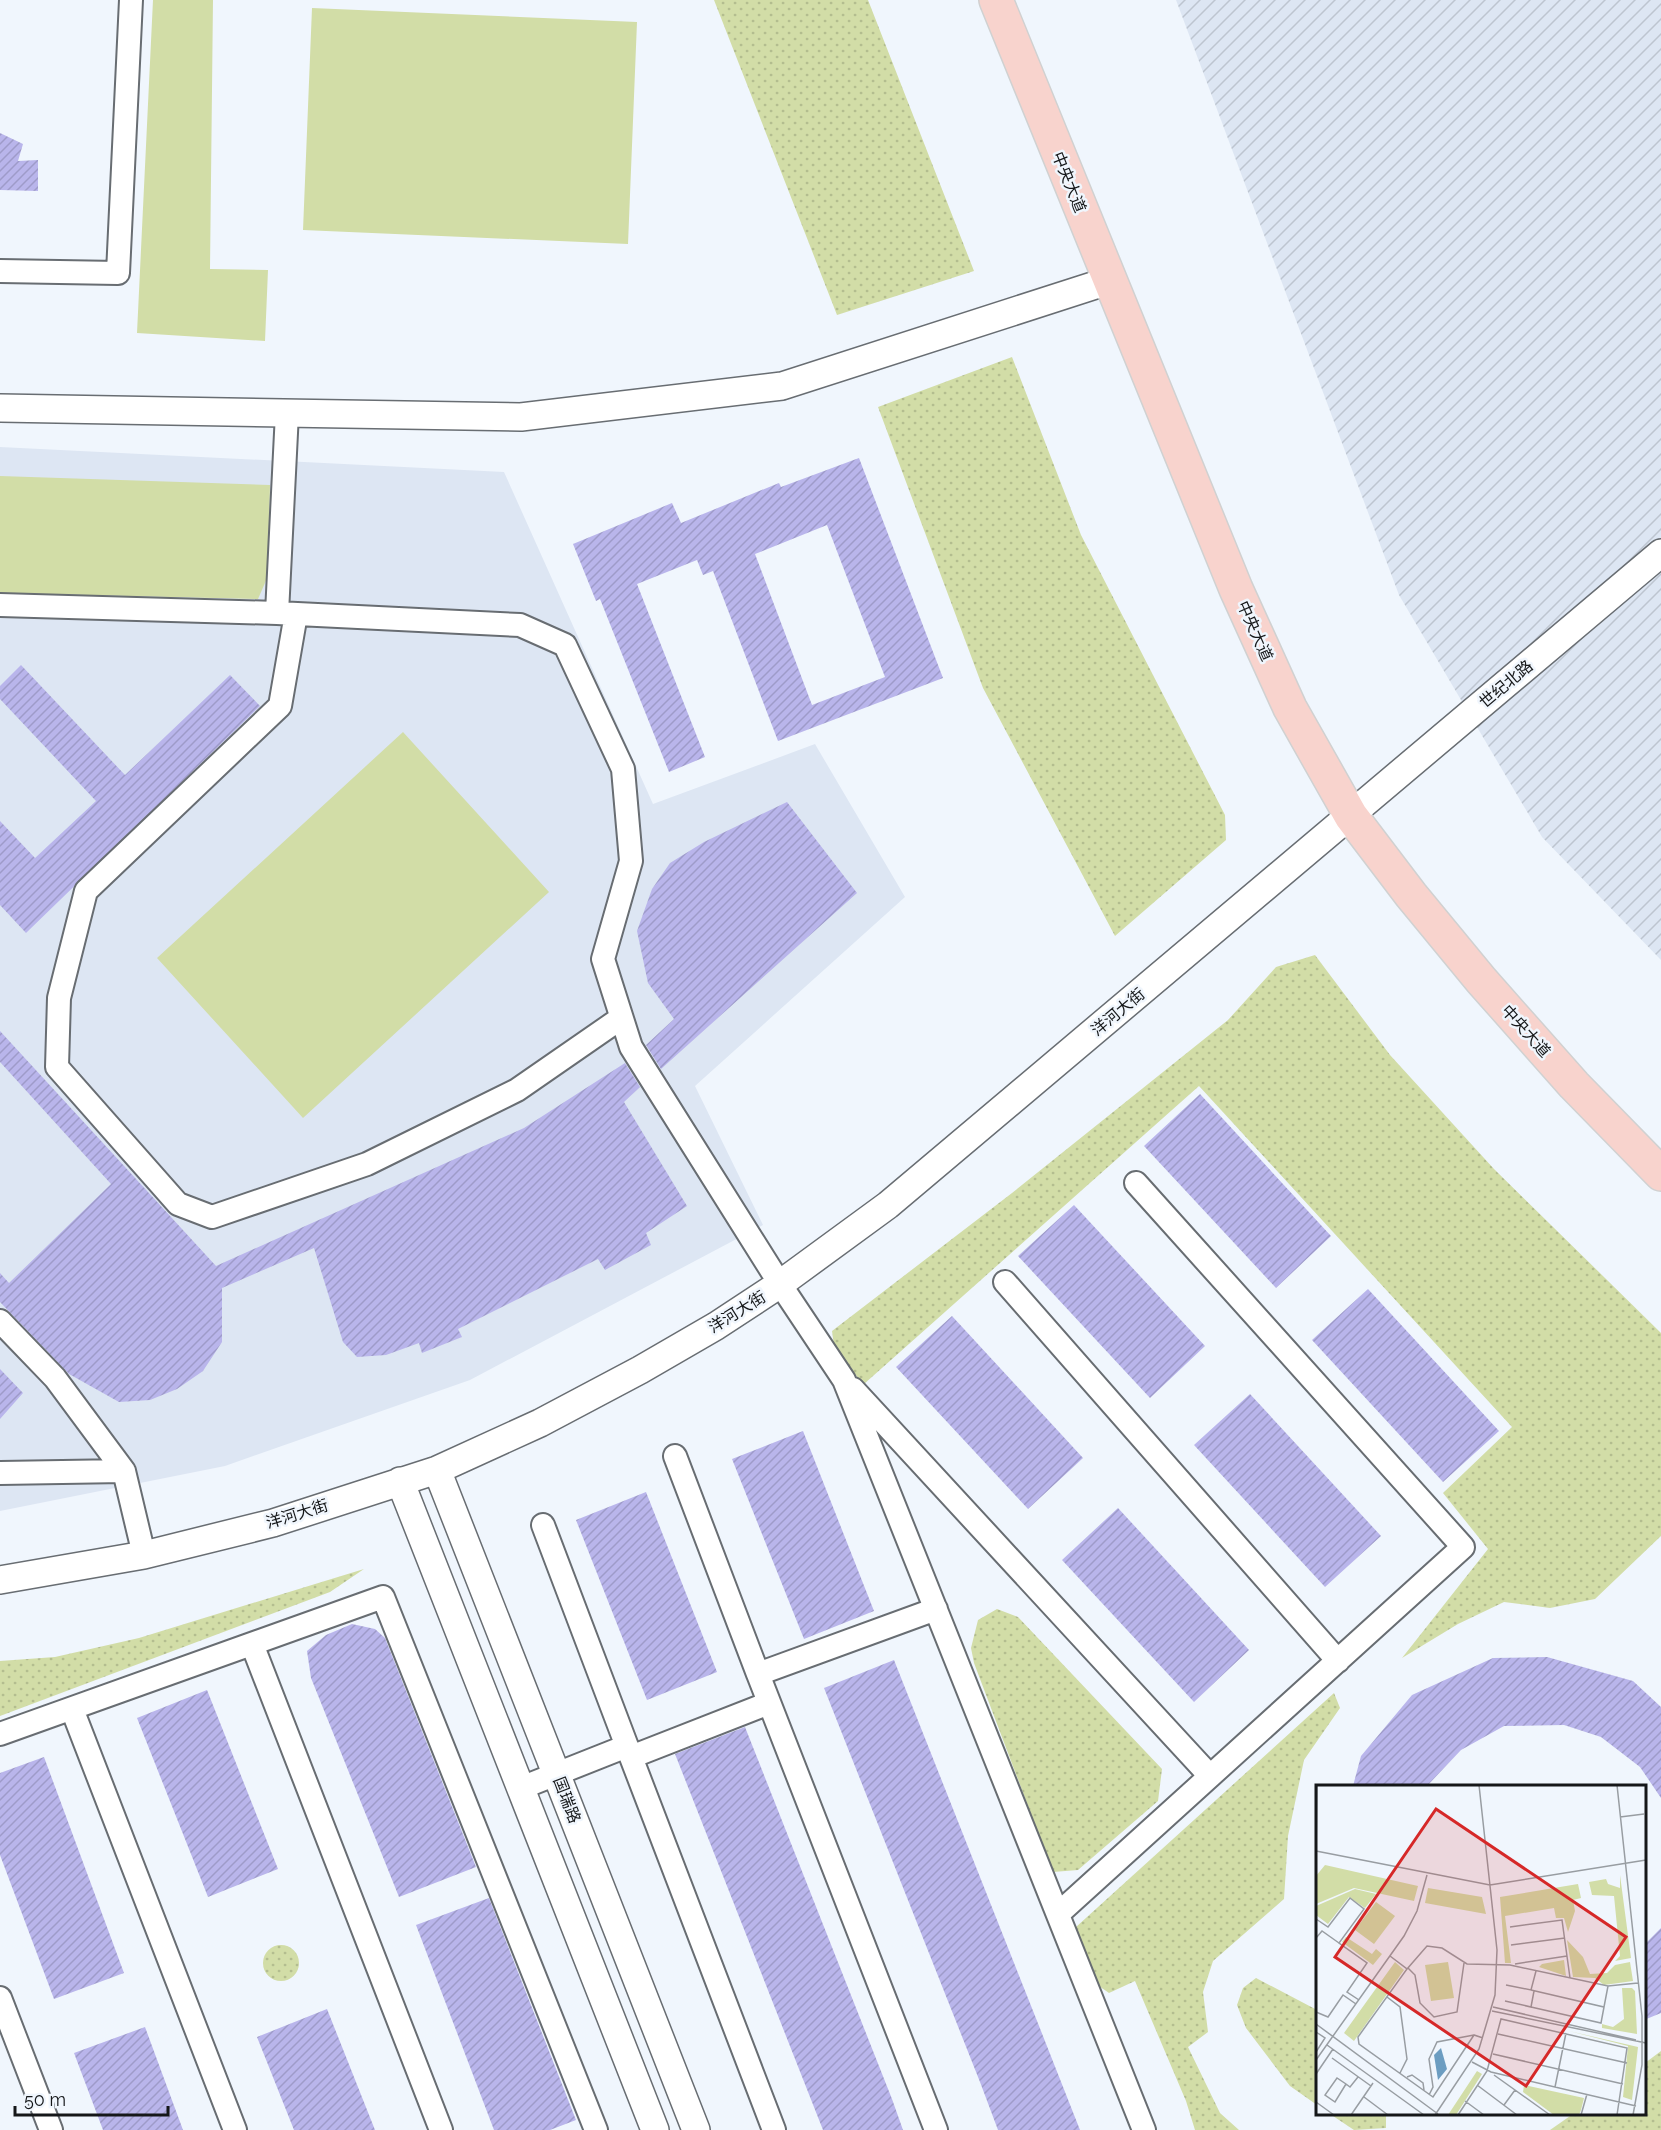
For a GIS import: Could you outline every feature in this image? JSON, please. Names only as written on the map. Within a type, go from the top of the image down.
[{"type":"main road","name":"中央大道","points":[[996,0],[1108,281],[1236,589],[1280,686],[1351,816],[1411,896],[1481,980],[1574,1085],[1661,1174]]},
{"type":"street","points":[[0,271],[118,273],[131,0]]},
{"type":"street","points":[[0,408],[521,417],[782,386],[1108,281]]},
{"type":"street","points":[[287,413],[287,614],[280,706],[86,891],[59,998],[57,1067],[178,1204],[212,1217],[367,1164],[517,1090],[621,1018]]},
{"type":"street","name":"世纪北路","points":[[1351,816],[1661,553]]},
{"type":"street","points":[[0,605],[287,614],[520,625],[565,645],[623,769],[631,861],[603,959],[631,1047],[780,1284],[844,1380],[1210,1776]]},
{"type":"street","name":"洋河大街","points":[[0,1580],[41,1575],[144,1555],[273,1523],[437,1470],[540,1423],[640,1370],[780,1284],[888,1205],[1351,816]]},
{"type":"street","points":[[1058,1914],[1463,1547],[1136,1183]]},
{"type":"street","points":[[1005,1282],[1338,1661]]},
{"type":"street","points":[[0,1321],[55,1378],[124,1471],[144,1555]]},
{"type":"street","points":[[844,1380],[1144,2130]]},
{"type":"street","points":[[675,1456],[936,2130]]},
{"type":"street","name":"国瑞路","points":[[437,1470],[696,2130]]},
{"type":"street","points":[[0,1473],[124,1471]]},
{"type":"street","points":[[400,1481],[655,2130]]},
{"type":"street","points":[[543,1525],[774,2130]]},
{"type":"street","points":[[0,1734],[383,1597],[596,2130]]},
{"type":"street","points":[[758,1674],[936,1609]]},
{"type":"street","points":[[252,1644],[441,2130]]},
{"type":"street","points":[[520,1788],[556,1773],[629,1752],[769,1703]]},
{"type":"street","points":[[72,1709],[235,2130]]},
{"type":"street","points":[[0,1998],[51,2130]]},
{"type":"shaded area","points":[[1176,0],[1661,0],[1661,960],[1542,837],[1399,595]]},
{"type":"shaded area","points":[[0,447],[504,472],[653,804],[815,744],[905,897],[695,1086],[763,1225],[470,1380],[225,1466],[0,1511]]},
{"type":"green space","points":[[153,0],[213,0],[210,269],[268,270],[265,341],[137,333]]},
{"type":"green space","points":[[714,0],[868,0],[974,271],[837,315]]},
{"type":"green space","points":[[312,8],[637,22],[628,244],[303,230]]},
{"type":"green space","points":[[1012,357],[1081,535],[1225,815],[1226,840],[1115,936],[983,688],[878,407]]},
{"type":"green space","points":[[0,476],[270,485],[268,576],[258,599],[0,593]]},
{"type":"green space","points":[[403,732],[549,892],[303,1118],[157,958]]},
{"type":"green space","points":[[1315,955],[1390,1055],[1494,1169],[1661,1333],[1661,1536],[1595,1599],[1550,1608],[1504,1602],[1458,1624],[1402,1658],[1488,1549],[1443,1493],[1512,1427],[1199,1086],[864,1384],[835,1353],[832,1331],[1012,1193],[1228,1020],[1276,967]]},
{"type":"green space","points":[[364,1569],[330,1592],[0,1716],[0,1661],[55,1657],[139,1638]]},
{"type":"green space","points":[[997,1609],[1018,1617],[1162,1769],[1158,1801],[1078,1870],[1053,1872],[974,1663],[971,1648],[978,1620]]},
{"type":"green space","points":[[1334,1693],[1340,1708],[1304,1760],[1288,1836],[1284,1899],[1213,1961],[1203,1992],[1208,2032],[1188,2047],[1220,2113],[1239,2130],[1195,2130],[1186,2101],[1135,1981],[1109,1993],[1099,1986],[1076,1927]]},
{"type":"green space","points":[[281,1945],[293,1951],[299,1963],[293,1975],[281,1981],[269,1975],[263,1963],[269,1951]]},
{"type":"green space","points":[[1256,1978],[1316,2009],[1316,2104],[1290,2086],[1246,2028],[1237,2005],[1243,1988]]},
{"type":"green space","points":[[1661,2051],[1661,2130],[1550,2130],[1572,2115],[1646,2115],[1646,2062]]},
{"type":"green space","points":[[1332,2115],[1386,2115],[1386,2128],[1354,2130]]},
{"type":"building","points":[[0,133],[23,144],[18,161],[38,160],[38,191],[0,190]]},
{"type":"building","points":[[859,458],[943,678],[778,741],[713,571],[703,575],[697,560],[637,584],[705,757],[669,772],[600,599],[596,601],[573,544],[672,503],[681,523],[779,483],[781,487]],"holes":[[[827,525],[885,677],[812,705],[755,554]]]},
{"type":"building","points":[[21,665],[125,775],[230,675],[260,706],[26,933],[0,905],[0,821],[35,858],[96,801],[0,699],[0,686]]},
{"type":"building","points":[[787,802],[857,893],[661,1069],[646,1045],[674,1019],[648,983],[637,931],[652,889],[670,863],[704,842]]},
{"type":"building","points":[[0,1031],[216,1266],[524,1128],[625,1063],[640,1087],[624,1102],[687,1206],[646,1233],[651,1245],[605,1270],[598,1259],[458,1329],[462,1337],[422,1353],[419,1343],[386,1355],[357,1357],[343,1342],[314,1248],[222,1288],[222,1342],[203,1371],[177,1389],[150,1400],[119,1402],[69,1374],[0,1302],[0,1273],[9,1283],[111,1184],[0,1062]]},
{"type":"building","points":[[1200,1094],[1331,1236],[1276,1288],[1144,1146]]},
{"type":"building","points":[[1074,1205],[1205,1346],[1150,1398],[1018,1256]]},
{"type":"building","points":[[1368,1289],[1499,1431],[1443,1482],[1312,1340]]},
{"type":"building","points":[[952,1316],[1083,1458],[1028,1509],[896,1367]]},
{"type":"building","points":[[0,1369],[23,1393],[0,1419]]},
{"type":"building","points":[[1250,1394],[1381,1536],[1325,1587],[1194,1445]]},
{"type":"building","points":[[803,1431],[874,1611],[804,1639],[732,1459]]},
{"type":"building","points":[[646,1492],[717,1672],[647,1700],[576,1520]]},
{"type":"building","points":[[1118,1508],[1249,1650],[1194,1702],[1062,1560]]},
{"type":"building","points":[[352,1624],[375,1629],[385,1638],[476,1867],[399,1897],[311,1678],[307,1651],[326,1635]]},
{"type":"building","points":[[1547,1657],[1633,1681],[1661,1707],[1661,1798],[1640,1767],[1601,1737],[1564,1725],[1504,1726],[1461,1750],[1428,1785],[1353,1785],[1361,1756],[1412,1695],[1493,1658]]},
{"type":"building","points":[[894,1660],[1080,2130],[998,2130],[824,1688]]},
{"type":"building","points":[[207,1690],[278,1869],[208,1897],[137,1718]]},
{"type":"building","points":[[745,1727],[903,2130],[823,2130],[675,1754]]},
{"type":"building","points":[[44,1757],[124,1973],[54,1999],[0,1855],[0,1773]]},
{"type":"building","points":[[489,1898],[576,2120],[550,2130],[494,2130],[416,1925]]},
{"type":"building","points":[[1661,1928],[1661,2013],[1646,2019],[1646,1943]]},
{"type":"building","points":[[327,2009],[375,2130],[294,2130],[257,2037]]},
{"type":"building","points":[[145,2027],[183,2130],[103,2130],[74,2053]]}]
